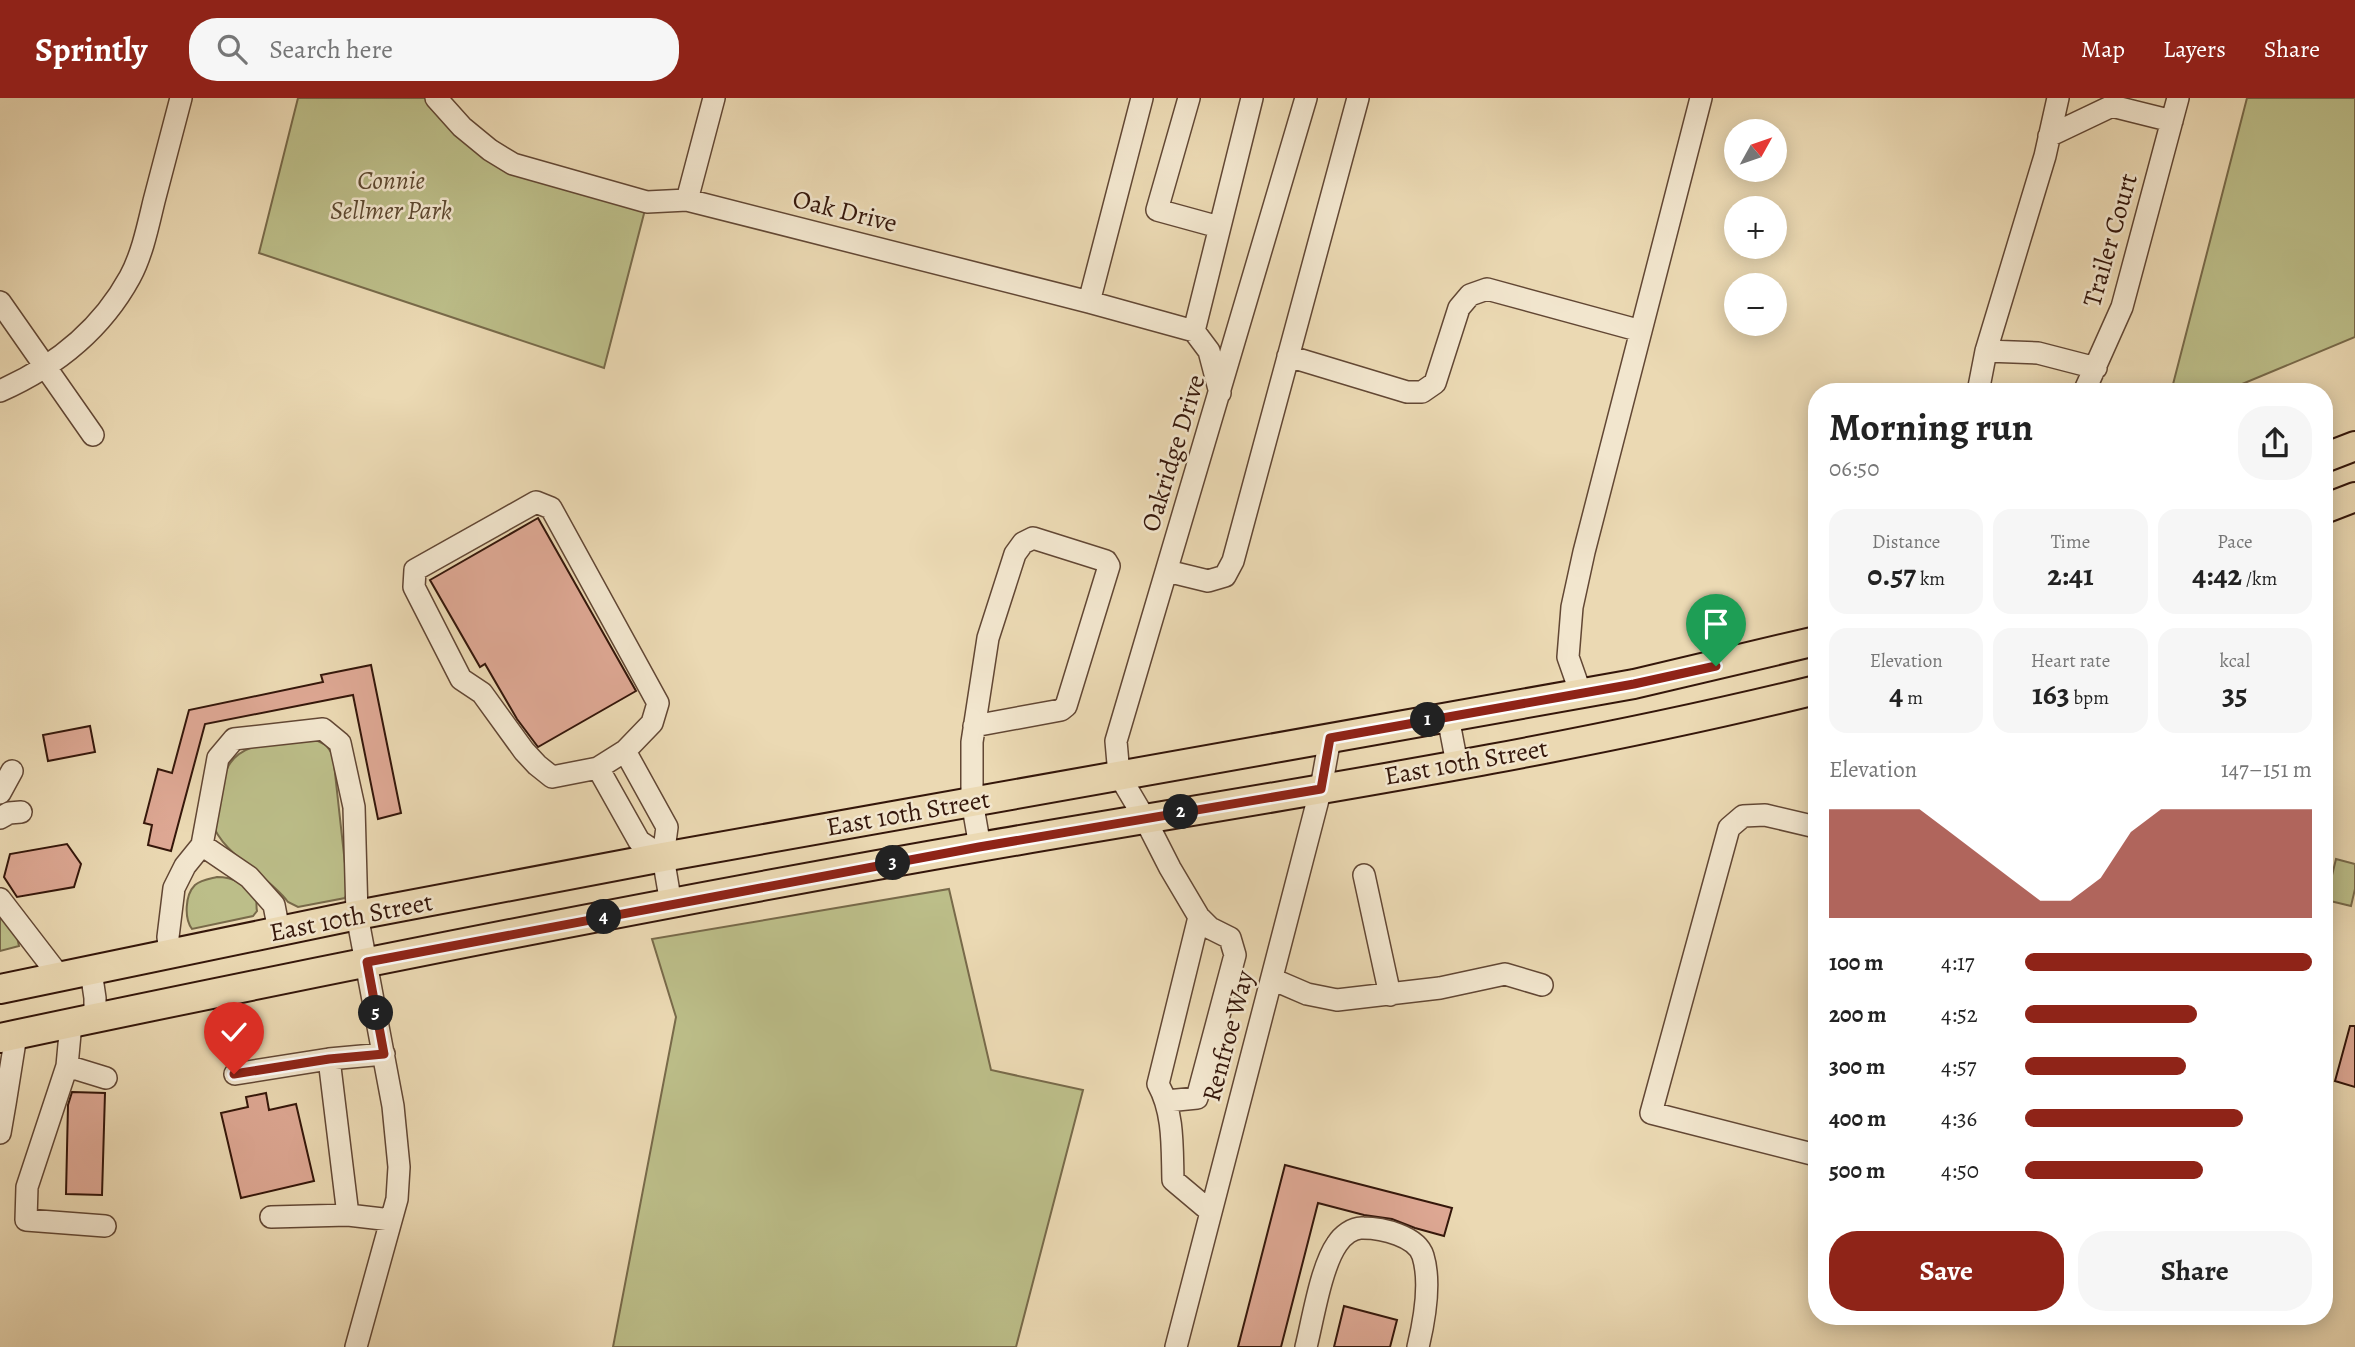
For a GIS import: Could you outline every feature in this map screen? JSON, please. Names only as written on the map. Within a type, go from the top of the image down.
[{"type":"main road","points":[[2333,455],[2355,446]]},
{"type":"main road","points":[[2333,506],[2355,497]]},
{"type":"main road","name":"East 10th Street","points":[[0,989],[357,915],[663,857],[1581,694],[1669,676],[1808,642]]},
{"type":"main road","name":"East 10th Street","points":[[8,1036],[367,962],[671,904],[1647,729],[1808,692]]},
{"type":"street","points":[[0,391],[46,367],[84,337],[113,304],[131,275],[146,232],[181,98]]},
{"type":"street","name":"Oak Drive","points":[[436,98],[463,127],[490,150],[513,164],[647,202],[687,200],[1194,331]]},
{"type":"street","points":[[687,200],[714,98]]},
{"type":"street","points":[[1089,302],[1142,98]]},
{"type":"street","points":[[1189,98],[1157,210],[1219,227]]},
{"type":"street","points":[[1221,393],[1209,351],[1194,331],[1252,98]]},
{"type":"street","name":"Oakridge Drive","points":[[1199,917],[1119,775],[1116,741],[1306,98]]},
{"type":"street","points":[[1167,571],[1208,581],[1224,576],[1233,561],[1358,98]]},
{"type":"street","points":[[1581,694],[1568,657],[1572,607],[1702,98]]},
{"type":"street","points":[[1980,383],[1986,351],[2045,156],[2058,98]]},
{"type":"street","name":"Trailer Court","points":[[2088,383],[2122,307],[2178,98]]},
{"type":"street","points":[[2049,136],[2112,106],[2172,121]]},
{"type":"street","points":[[1288,356],[1407,391],[1422,392],[1435,383],[1459,308],[1470,295],[1487,289],[1641,331]]},
{"type":"street","points":[[0,302],[93,435]]},
{"type":"street","points":[[1986,351],[2038,353],[2096,368]]},
{"type":"street","points":[[536,502],[551,508],[658,703],[652,723],[625,751],[598,768],[552,777],[537,765],[482,693],[461,679],[414,587],[415,570],[536,502]]},
{"type":"street","points":[[974,726],[1061,710],[1066,706],[1110,566],[1106,561],[1033,538],[1023,543],[1015,554],[993,618],[974,726],[972,801],[979,847]]},
{"type":"street","points":[[1448,717],[1458,764]]},
{"type":"street","points":[[170,954],[168,937],[174,888],[185,866],[202,845],[218,758],[234,739],[323,729],[340,743],[354,807],[357,915],[393,1106],[399,1167],[397,1199],[356,1347]]},
{"type":"street","name":"Renfroe Way","points":[[1176,1347],[1321,789],[1330,738]]},
{"type":"street","points":[[625,751],[667,827],[663,857],[671,904]]},
{"type":"street","points":[[598,768],[639,841],[663,857]]},
{"type":"street","points":[[0,793],[12,771]]},
{"type":"street","points":[[0,818],[9,813],[21,812]]},
{"type":"street","points":[[1808,825],[1765,815],[1743,816],[1730,828],[1651,1113],[1808,1153]]},
{"type":"street","points":[[202,845],[249,877],[274,905],[279,931]]},
{"type":"street","points":[[1364,875],[1390,995]]},
{"type":"street","points":[[0,899],[60,977]]},
{"type":"street","points":[[1167,1101],[1197,1098],[1235,955],[1230,938],[1210,928],[1199,917]]},
{"type":"street","points":[[1199,917],[1158,1084],[1167,1101],[1172,1132],[1173,1180],[1211,1212]]},
{"type":"street","points":[[91,971],[95,998],[83,1021],[27,1187],[26,1220],[105,1226]]},
{"type":"street","points":[[1272,979],[1307,993],[1337,1000],[1440,988],[1505,974],[1542,985]]},
{"type":"street","points":[[0,1133],[8,1036]]},
{"type":"street","points":[[234,1074],[329,1059],[384,1054]]},
{"type":"street","points":[[329,1059],[348,1215]]},
{"type":"street","points":[[67,1066],[106,1077]]},
{"type":"street","points":[[271,1217],[348,1215],[391,1220]]},
{"type":"street","points":[[1306,1347],[1329,1261],[1338,1243],[1350,1231],[1362,1227],[1404,1236],[1414,1242],[1423,1254],[1426,1272],[1424,1319],[1418,1347]]},
{"type":"green space","name":"Connie Sellmer Park","points":[[298,98],[436,98],[463,128],[553,177],[647,202],[604,368],[259,253]]},
{"type":"green space","points":[[2247,98],[2355,98],[2355,337],[2245,383],[2173,383]]},
{"type":"green space","points":[[310,737],[326,745],[333,755],[348,891],[345,898],[298,907],[288,902],[235,854],[217,834],[212,822],[227,769],[241,752],[263,744]]},
{"type":"green space","points":[[2336,859],[2355,864],[2355,889],[2351,906],[2333,902],[2333,871]]},
{"type":"green space","points":[[217,877],[245,885],[256,899],[257,911],[253,916],[192,929],[187,913],[192,889],[200,882]]},
{"type":"green space","points":[[949,889],[991,1070],[1083,1090],[1016,1347],[613,1347],[676,1017],[652,939]]},
{"type":"green space","points":[[0,914],[17,937],[19,946],[0,951]]},
{"type":"building","points":[[538,518],[636,691],[538,747],[517,719],[485,664],[480,667],[430,580]]},
{"type":"building","points":[[371,665],[401,813],[378,819],[353,695],[205,724],[171,851],[148,845],[152,825],[144,823],[158,769],[172,773],[189,710],[323,682],[321,675]]},
{"type":"building","points":[[90,726],[95,752],[48,761],[43,735]]},
{"type":"building","points":[[67,844],[81,864],[74,887],[17,897],[4,877],[10,854]]},
{"type":"building","points":[[2350,1026],[2355,1026],[2355,1087],[2335,1081]]},
{"type":"building","points":[[72,1092],[105,1093],[102,1195],[66,1194],[68,1105]]},
{"type":"building","points":[[266,1093],[269,1110],[296,1104],[314,1181],[241,1198],[221,1113],[248,1107],[246,1097]]},
{"type":"building","points":[[1285,1165],[1452,1208],[1444,1236],[1392,1219],[1318,1203],[1281,1347],[1238,1347]]},
{"type":"building","points":[[1344,1306],[1397,1320],[1390,1347],[1334,1347]]},
{"type":"route","points":[[234,1074],[329,1059],[384,1054],[367,962],[979,847],[1321,789],[1330,738],[1634,684],[1716,666]]}]
